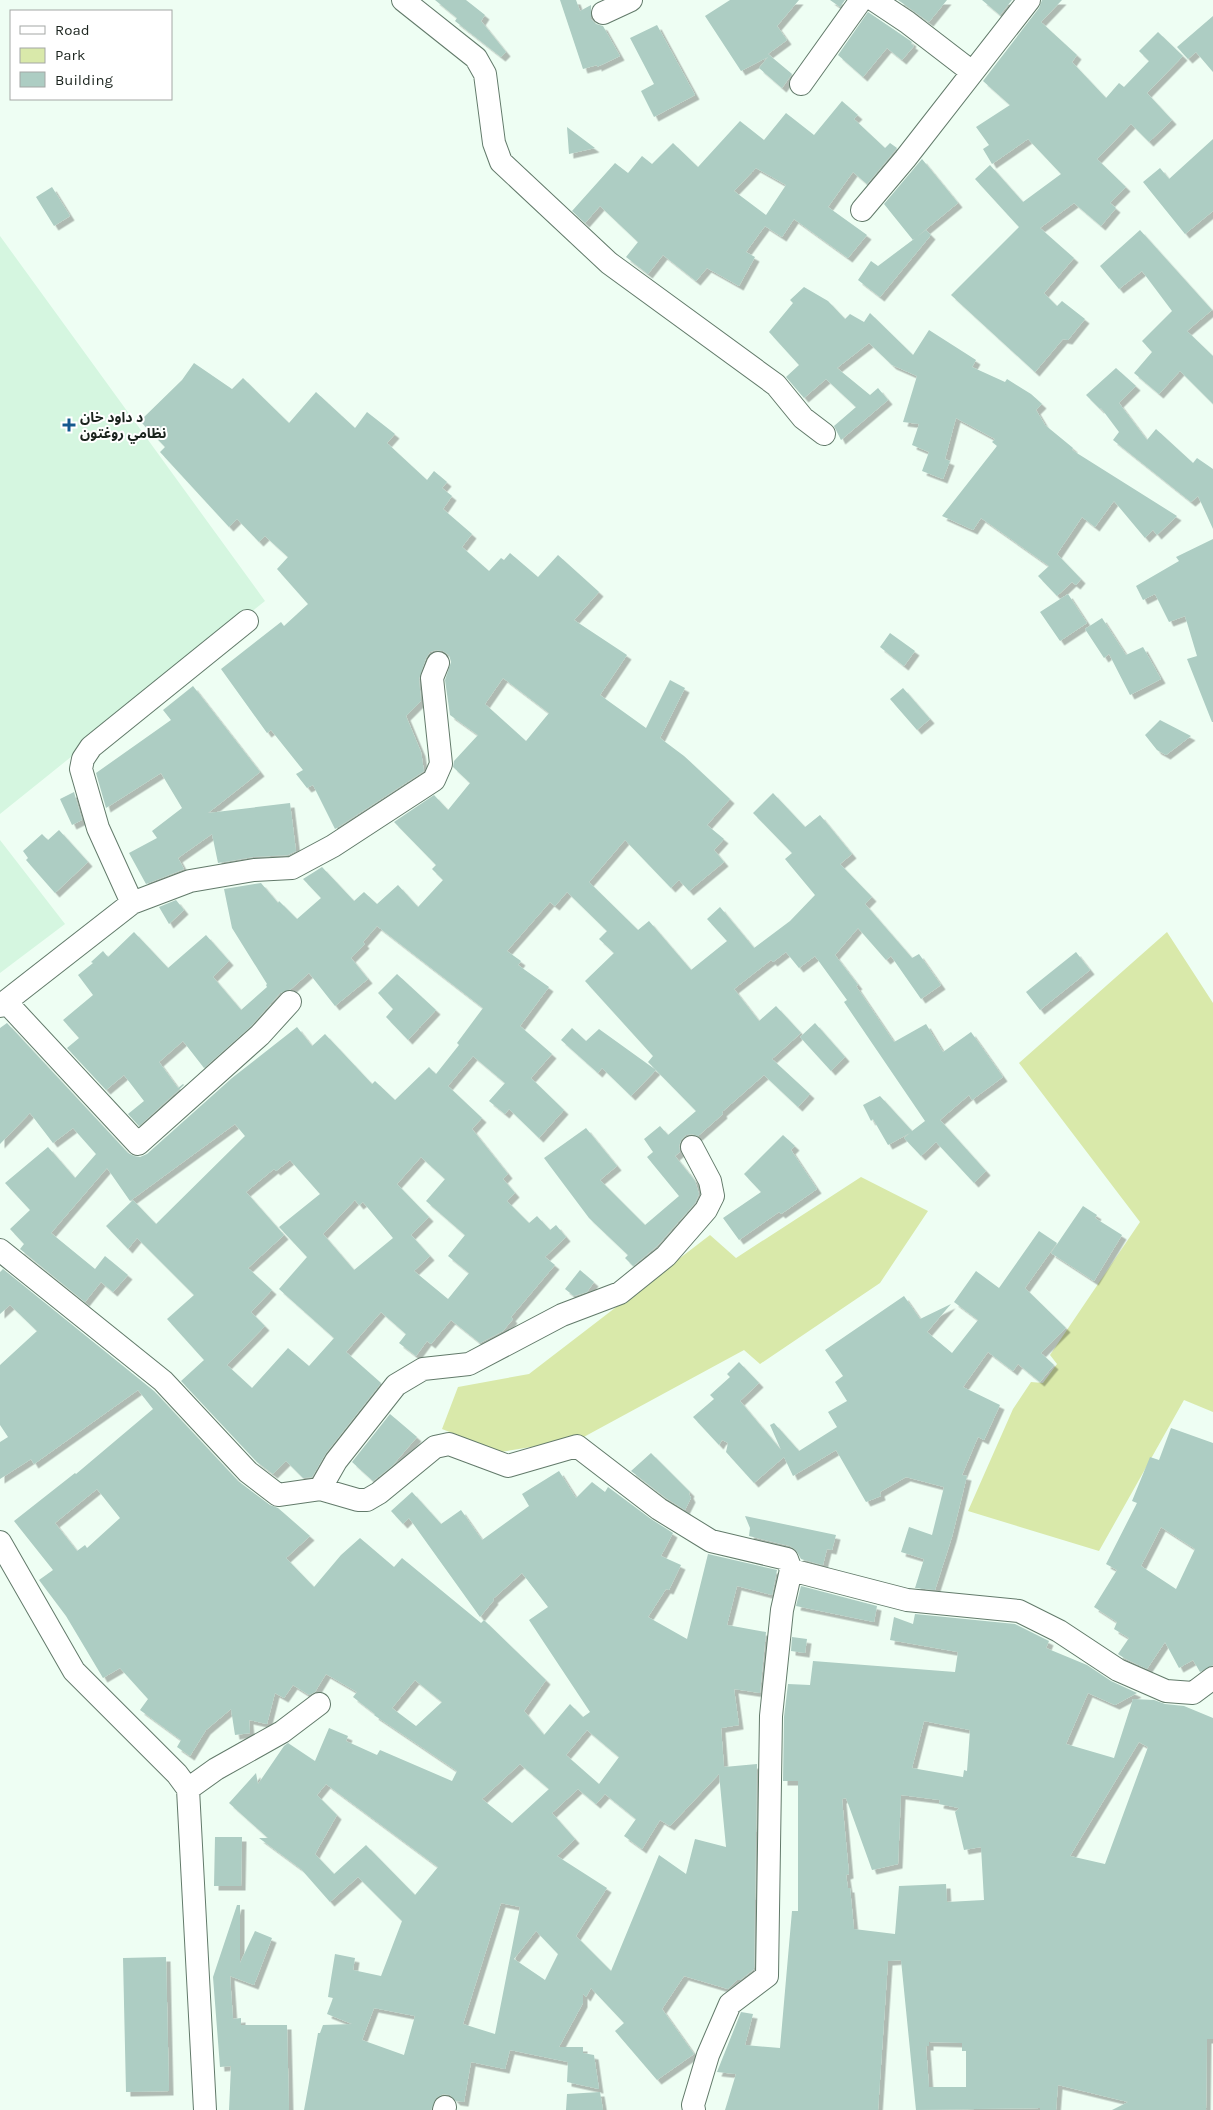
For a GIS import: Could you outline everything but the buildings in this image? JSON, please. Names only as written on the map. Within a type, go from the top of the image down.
[{"type":"street","points":[[403,0],[476,58],[485,74],[494,143],[501,162],[609,263],[776,384],[803,418],[824,434]]},
{"type":"street","points":[[603,13],[631,0]]},
{"type":"street","points":[[801,84],[861,0]]},
{"type":"street","points":[[874,0],[972,72]]},
{"type":"street","points":[[862,210],[905,159],[1029,0]]},
{"type":"street","points":[[132,903],[98,828],[81,769],[83,759],[91,747],[246,621]]},
{"type":"street","points":[[290,1002],[260,1035],[138,1144],[3,1004],[132,903],[190,881],[254,870],[292,868],[333,846],[434,780],[441,764],[432,678],[438,663]]},
{"type":"street","points":[[320,1489],[336,1461],[396,1385],[423,1369],[469,1364],[562,1315],[620,1293],[666,1256],[706,1210],[713,1196],[710,1181],[692,1146]]},
{"type":"street","points":[[0,1250],[163,1381],[248,1472],[278,1495],[320,1489],[358,1500],[367,1500],[379,1493],[435,1447],[450,1444],[508,1466],[577,1446],[659,1509],[711,1541],[787,1559],[791,1570],[782,1610],[771,1716],[767,1976],[730,2004],[708,2055],[693,2105],[694,2110]]},
{"type":"street","points":[[0,1542],[74,1671],[177,1774],[188,1789],[205,2110]]},
{"type":"street","points":[[791,1570],[907,1600],[1019,1611],[1059,1631],[1118,1670],[1166,1691],[1193,1693],[1213,1678]]},
{"type":"street","points":[[188,1789],[216,1769],[282,1732],[319,1704]]},
{"type":"shaded area","name":"د داود خان نظامي روغتون","points":[[0,236],[265,601],[0,814]]},
{"type":"shaded area","points":[[0,840],[65,924],[0,973]]},
{"type":"green space","points":[[1167,932],[1213,1003],[1213,1412],[1184,1400],[1099,1551],[968,1511],[1013,1409],[1031,1382],[1043,1383],[1057,1364],[1050,1355],[1140,1222],[1019,1063]]},
{"type":"green space","points":[[861,1177],[928,1211],[880,1283],[760,1364],[744,1350],[580,1439],[501,1452],[442,1429],[458,1387],[529,1374],[710,1235],[736,1258]]},
{"type":"place","name":"د داود خان نظامي روغتون","points":[[69,425]]}]
